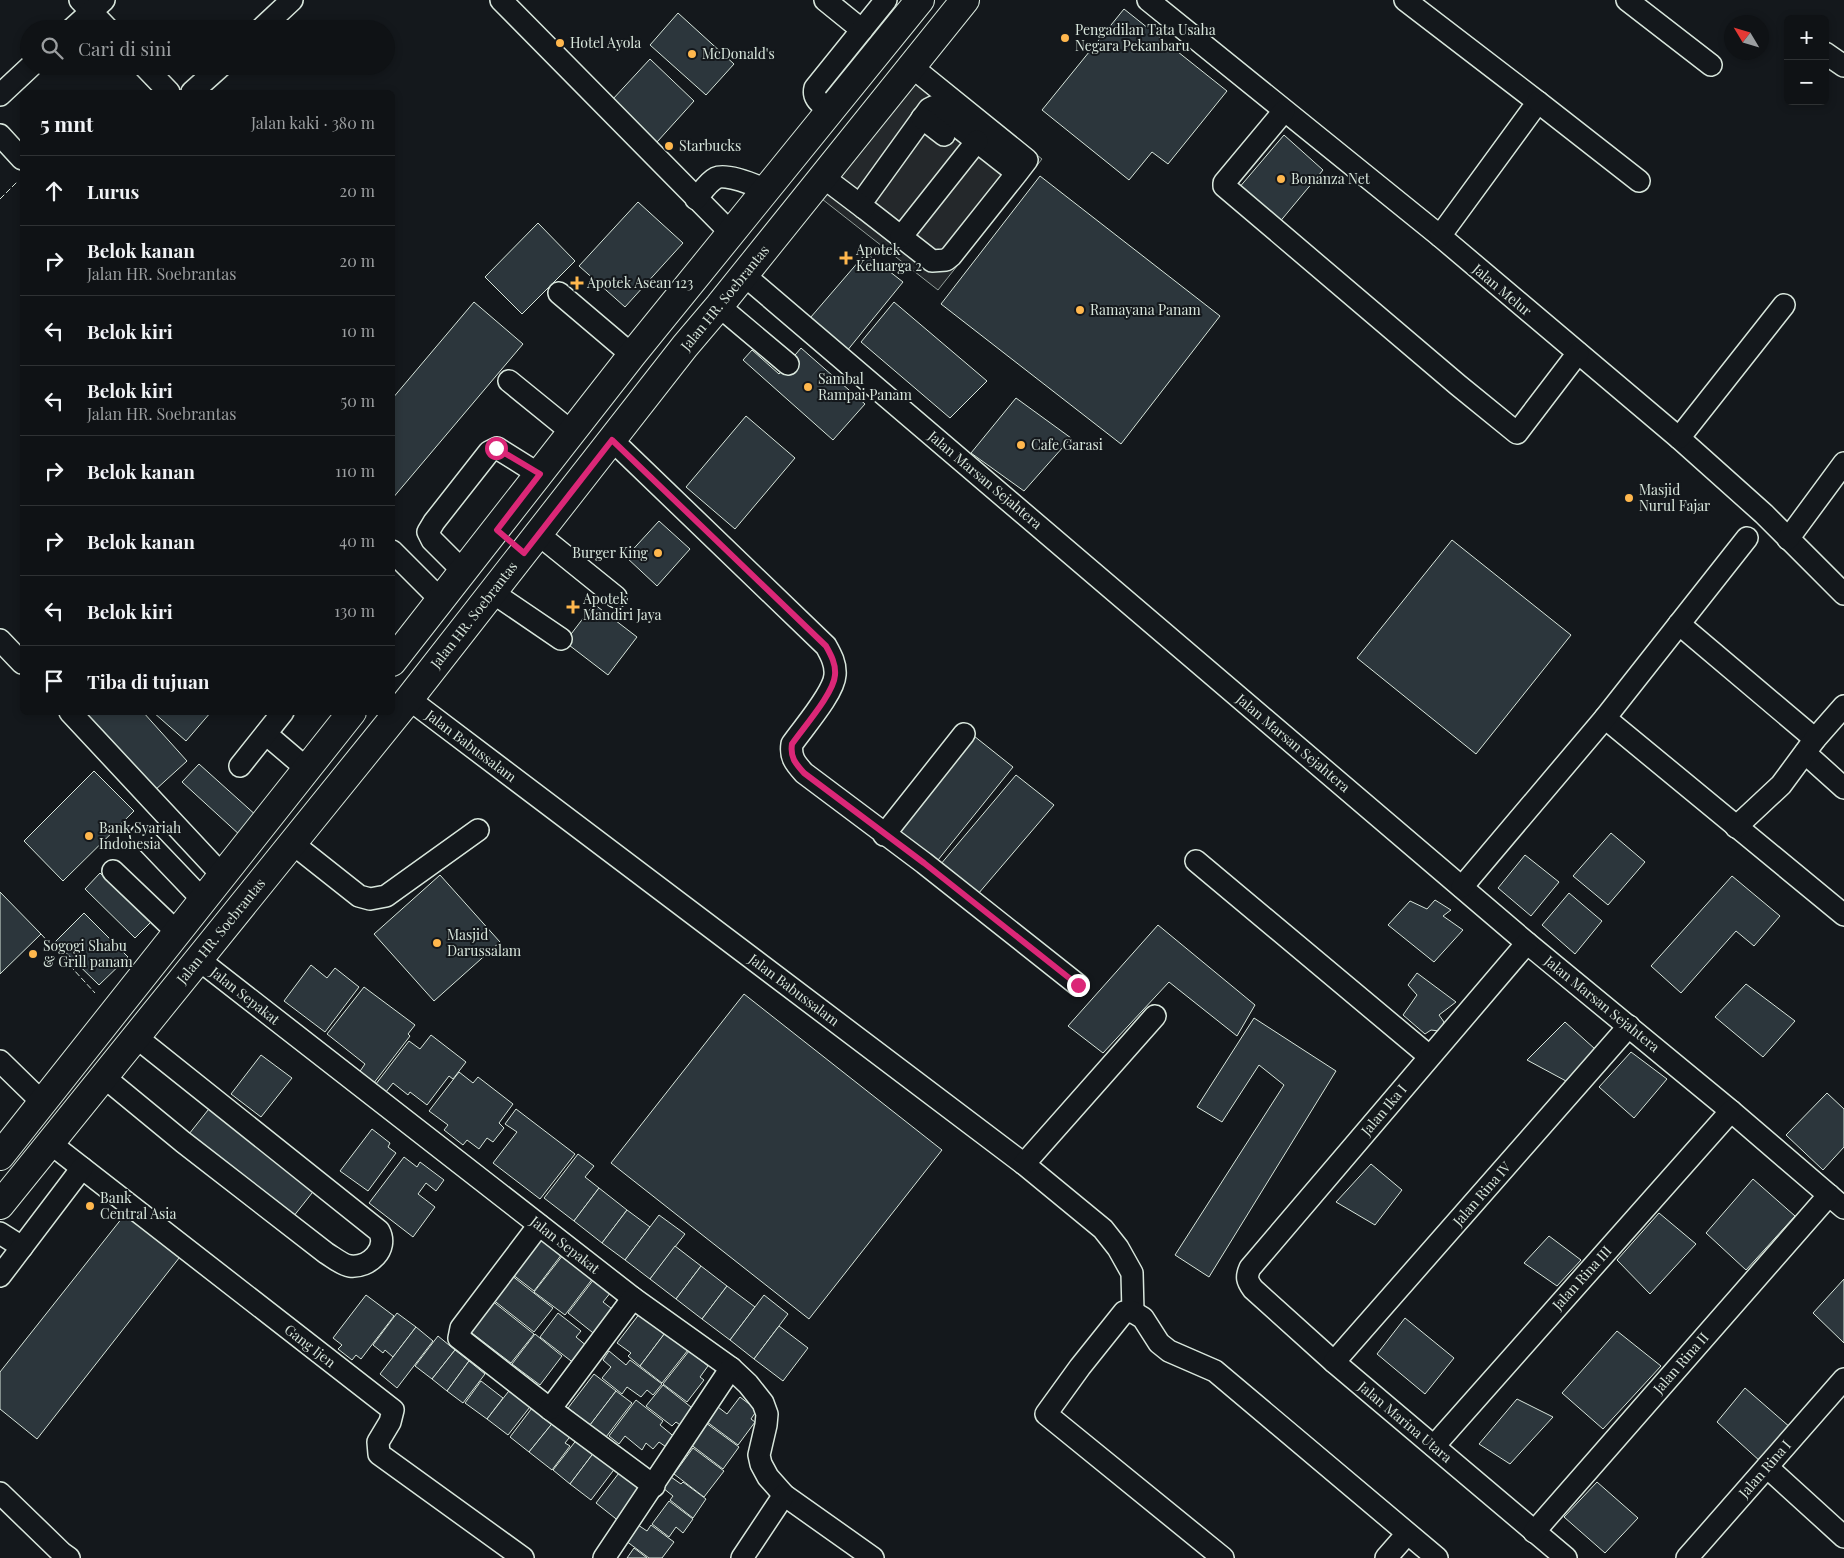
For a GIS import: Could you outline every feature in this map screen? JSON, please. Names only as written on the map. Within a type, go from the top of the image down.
[{"type":"main road","points":[[395,658],[573,433],[632,355],[920,0]]},
{"type":"main road","name":"Jalan HR. Soebrantas","points":[[0,1205],[409,699],[685,346],[965,0]]},
{"type":"main road","points":[[497,530],[531,543]]},
{"type":"main road","points":[[440,599],[470,621]]},
{"type":"main road","points":[[0,1156],[350,715]]},
{"type":"street","points":[[271,20],[292,0]]},
{"type":"street","points":[[501,0],[731,234]]},
{"type":"street","points":[[825,0],[862,30]]},
{"type":"street","points":[[829,111],[815,97],[813,93],[815,88],[886,0]]},
{"type":"street","name":"Jalan Melur","points":[[1148,0],[1440,236],[1679,438],[1764,514],[1844,594]]},
{"type":"street","points":[[1405,0],[1639,181]]},
{"type":"street","points":[[1627,0],[1711,65]]},
{"type":"street","points":[[79,20],[92,4],[102,20]]},
{"type":"street","points":[[1829,56],[1844,66]]},
{"type":"street","points":[[823,177],[932,261],[946,260],[1017,173],[1027,160],[912,67]]},
{"type":"street","points":[[0,94],[21,75]]},
{"type":"street","points":[[153,75],[167,90]]},
{"type":"street","points":[[194,90],[211,75]]},
{"type":"street","points":[[1440,236],[1538,102]]},
{"type":"street","points":[[864,208],[862,203],[864,199],[922,118],[933,107],[1017,173]]},
{"type":"street","points":[[1284,111],[1224,183],[1224,186],[1458,385],[1517,432],[1578,354]]},
{"type":"street","points":[[922,118],[944,135]]},
{"type":"street","points":[[0,135],[20,157]]},
{"type":"street","points":[[901,237],[977,141]]},
{"type":"street","points":[[696,198],[714,179],[722,176],[750,183],[766,190]]},
{"type":"street","name":"Jalan Marsan Sejahtera","points":[[744,275],[1527,943],[1731,1110],[1837,1201]]},
{"type":"street","points":[[559,293],[632,355]]},
{"type":"street","points":[[1679,438],[1784,305]]},
{"type":"street","points":[[719,306],[788,364]]},
{"type":"street","points":[[509,381],[573,433]]},
{"type":"street","points":[[612,440],[826,646],[833,658],[835,675],[832,689],[792,744],[790,754],[804,773],[884,835],[924,863],[1078,985]]},
{"type":"street","points":[[463,571],[432,540],[428,532],[489,452],[496,448],[540,474]]},
{"type":"street","points":[[1788,539],[1844,464]]},
{"type":"street","points":[[1462,887],[1606,718],[1747,538]]},
{"type":"street","points":[[531,543],[616,597]]},
{"type":"street","points":[[395,554],[440,599]]},
{"type":"street","points":[[492,592],[561,639]]},
{"type":"street","points":[[1679,624],[1810,746],[1844,788]]},
{"type":"street","points":[[0,640],[20,661]]},
{"type":"street","name":"Jalan Babussalam","points":[[409,699],[1024,1164],[1103,1229],[1118,1248],[1132,1273],[1133,1312]]},
{"type":"street","points":[[1736,827],[1782,785],[1810,746],[1844,706]]},
{"type":"street","points":[[73,715],[223,876]]},
{"type":"street","points":[[240,766],[281,715]]},
{"type":"street","points":[[1606,718],[1844,915]]},
{"type":"street","points":[[266,734],[307,769]]},
{"type":"street","points":[[884,835],[964,734]]},
{"type":"street","points":[[292,842],[359,896],[370,899],[386,896],[478,830]]},
{"type":"street","points":[[141,835],[204,901]]},
{"type":"street","points":[[1196,861],[1429,1056]]},
{"type":"street","points":[[113,871],[178,933]]},
{"type":"street","name":"Jalan Ika I","points":[[1248,1281],[1247,1276],[1250,1268],[1527,943]]},
{"type":"street","name":"Jalan Sepakat","points":[[198,959],[633,1298],[731,1368],[748,1384],[763,1403],[766,1420],[759,1455],[761,1464],[768,1477],[784,1494],[872,1558]]},
{"type":"street","points":[[1024,1164],[1155,1016]]},
{"type":"street","name":"Jalan Rina IV","points":[[1334,1362],[1629,1026]]},
{"type":"street","points":[[104,1077],[183,1142],[326,1253],[351,1266],[363,1264],[376,1257],[382,1246],[383,1238],[379,1231],[136,1037]]},
{"type":"street","points":[[0,1060],[42,1102]]},
{"type":"street","name":"Jalan Rina III","points":[[1434,1446],[1731,1110]]},
{"type":"street","name":"Gang Ijen","points":[[50,1142],[394,1410],[390,1422],[378,1442],[379,1454],[523,1558]]},
{"type":"street","points":[[0,1276],[82,1168]]},
{"type":"street","name":"Jalan Rina II","points":[[1534,1532],[1837,1201]]},
{"type":"street","points":[[539,1225],[460,1328],[460,1338],[550,1409],[654,1486]]},
{"type":"street","points":[[0,1233],[22,1247]]},
{"type":"street","name":"Jalan Marina Utara","points":[[1248,1281],[1253,1290],[1334,1362],[1566,1558]]},
{"type":"street","points":[[550,1409],[633,1298]]},
{"type":"street","points":[[1223,1558],[1046,1414],[1124,1312],[1133,1312],[1143,1318],[1159,1343],[1169,1351],[1214,1371],[1437,1558]]},
{"type":"street","points":[[604,1558],[654,1486],[731,1368]]},
{"type":"street","name":"Jalan Rina I","points":[[1687,1558],[1844,1379]]},
{"type":"street","points":[[1767,1467],[1844,1536]]},
{"type":"street","points":[[0,1493],[69,1558]]},
{"type":"street","points":[[742,1558],[784,1494]]},
{"type":"street","points":[[1386,1558],[1407,1534]]},
{"type":"shaded area","points":[[926,68],[1042,159],[938,290],[822,199]]},
{"type":"building","points":[[1124,9],[1227,91],[1168,164],[1152,152],[1129,180],[1042,110]]},
{"type":"building","name":"McDonald's","points":[[678,13],[734,64],[706,95],[650,45]]},
{"type":"building","points":[[650,59],[694,101],[657,142],[612,100]]},
{"type":"building","name":"Bonanza Net","points":[[1284,135],[1323,170],[1278,224],[1238,189]]},
{"type":"building","name":"Ramayana Panam","points":[[1040,176],[1220,316],[1121,444],[941,304]]},
{"type":"building","points":[[638,202],[683,243],[625,307],[579,266]]},
{"type":"building","points":[[538,223],[575,261],[522,314],[485,277]]},
{"type":"building","points":[[866,253],[903,282],[842,357],[804,325]]},
{"type":"building","points":[[474,302],[523,344],[395,495],[395,395]]},
{"type":"building","points":[[894,302],[987,381],[950,418],[861,342]]},
{"type":"building","points":[[801,348],[865,404],[833,440],[743,360],[752,350],[779,374]]},
{"type":"building","name":"Cafe Garasi","points":[[1016,398],[1071,438],[1024,491],[971,453]]},
{"type":"building","points":[[746,416],[795,458],[735,529],[686,487]]},
{"type":"building","name":"Burger King","points":[[659,521],[690,549],[657,586],[626,557]]},
{"type":"building","points":[[1452,540],[1571,635],[1476,754],[1357,658]]},
{"type":"building","points":[[594,604],[637,637],[608,675],[565,642]]},
{"type":"building","points":[[86,715],[146,715],[187,761],[154,791]]},
{"type":"building","points":[[156,715],[208,715],[186,741]]},
{"type":"building","points":[[974,736],[1013,767],[938,860],[897,833]]},
{"type":"building","points":[[199,764],[258,817],[241,836],[182,782]]},
{"type":"building","points":[[94,771],[134,811],[63,881],[24,841]]},
{"type":"building","points":[[1016,775],[1054,805],[978,894],[940,865]]},
{"type":"building","points":[[1611,833],[1645,862],[1608,905],[1573,876]]},
{"type":"building","points":[[1525,855],[1559,882],[1531,916],[1498,888]]},
{"type":"building","points":[[100,873],[151,922],[135,938],[85,889]]},
{"type":"building","points":[[440,875],[500,942],[434,1001],[374,934]]},
{"type":"building","points":[[1732,876],[1780,916],[1754,946],[1736,931],[1681,993],[1651,966]]},
{"type":"building","points":[[0,892],[41,934],[0,974]]},
{"type":"building","points":[[1569,893],[1602,921],[1575,954],[1542,925]]},
{"type":"building","points":[[1435,900],[1451,910],[1443,916],[1463,930],[1434,962],[1388,925],[1410,901],[1427,909]]},
{"type":"building","points":[[84,913],[128,957],[99,985],[55,942]]},
{"type":"building","points":[[1158,925],[1255,1005],[1237,1036],[1169,982],[1103,1053],[1068,1026]]},
{"type":"building","points":[[311,965],[327,978],[335,968],[359,987],[325,1032],[284,1001]]},
{"type":"building","points":[[1417,973],[1456,1002],[1439,1015],[1444,1022],[1439,1031],[1431,1030],[1425,1034],[1403,1015],[1417,995],[1408,985]]},
{"type":"building","points":[[1746,984],[1795,1021],[1763,1057],[1715,1017]]},
{"type":"building","points":[[364,987],[415,1025],[408,1034],[410,1036],[370,1088],[356,1077],[365,1064],[327,1034]]},
{"type":"building","points":[[744,994],[942,1150],[809,1319],[611,1163]]},
{"type":"building","points":[[1254,1018],[1336,1071],[1209,1277],[1175,1255],[1284,1085],[1259,1065],[1222,1122],[1197,1107]]},
{"type":"building","points":[[1565,1022],[1595,1049],[1566,1081],[1527,1060]]},
{"type":"building","points":[[431,1035],[466,1062],[453,1079],[449,1076],[427,1105],[410,1092],[408,1095],[393,1083],[382,1097],[372,1089],[409,1041],[420,1049]]},
{"type":"building","points":[[1631,1052],[1667,1079],[1634,1118],[1599,1087]]},
{"type":"building","points":[[261,1055],[292,1078],[261,1117],[231,1094]]},
{"type":"building","points":[[459,1072],[473,1083],[478,1077],[513,1104],[499,1123],[504,1128],[493,1142],[487,1138],[479,1149],[467,1140],[463,1145],[444,1130],[448,1125],[429,1111]]},
{"type":"building","points":[[1827,1093],[1844,1109],[1844,1147],[1823,1170],[1786,1135]]},
{"type":"building","points":[[212,1105],[316,1188],[293,1217],[189,1134]]},
{"type":"building","points":[[516,1109],[575,1154],[540,1199],[493,1163],[517,1132],[505,1124]]},
{"type":"building","points":[[372,1129],[390,1143],[388,1147],[396,1153],[368,1191],[340,1171]]},
{"type":"building","points":[[578,1154],[594,1166],[585,1177],[599,1188],[574,1221],[544,1198]]},
{"type":"building","points":[[404,1157],[417,1167],[420,1162],[444,1180],[436,1191],[426,1183],[418,1194],[435,1207],[413,1237],[369,1203]]},
{"type":"building","points":[[1371,1164],[1402,1190],[1375,1225],[1336,1202]]},
{"type":"building","points":[[1753,1179],[1795,1216],[1746,1270],[1706,1233]]},
{"type":"building","points":[[599,1188],[627,1210],[602,1243],[574,1221]]},
{"type":"building","points":[[130,1208],[183,1253],[37,1439],[0,1409],[0,1372]]},
{"type":"building","points":[[627,1210],[650,1227],[625,1260],[602,1243]]},
{"type":"building","points":[[1659,1213],[1696,1244],[1650,1294],[1617,1260]]},
{"type":"building","points":[[659,1215],[685,1234],[650,1279],[625,1260]]},
{"type":"building","points":[[536,1234],[562,1254],[534,1291],[508,1271]]},
{"type":"building","points":[[1549,1236],[1581,1260],[1557,1286],[1524,1263]]},
{"type":"building","points":[[675,1246],[701,1266],[676,1299],[650,1279]]},
{"type":"building","points":[[563,1255],[593,1278],[565,1315],[534,1292]]},
{"type":"building","points":[[701,1266],[727,1286],[702,1319],[676,1299]]},
{"type":"building","points":[[511,1275],[553,1308],[534,1332],[492,1299]]},
{"type":"building","points":[[594,1279],[611,1292],[603,1302],[616,1312],[597,1336],[568,1313]]},
{"type":"building","points":[[1844,1279],[1844,1343],[1813,1313]]},
{"type":"building","points":[[727,1286],[755,1307],[730,1340],[702,1319]]},
{"type":"building","points":[[366,1295],[394,1316],[361,1359],[356,1355],[352,1360],[338,1349],[342,1345],[333,1338]]},
{"type":"building","points":[[764,1295],[788,1314],[754,1359],[730,1340]]},
{"type":"building","points":[[491,1300],[534,1334],[511,1363],[468,1330]]},
{"type":"building","points":[[397,1313],[416,1327],[393,1357],[385,1350],[383,1353],[373,1345]]},
{"type":"building","points":[[558,1313],[581,1331],[576,1337],[588,1347],[575,1364],[540,1337]]},
{"type":"building","points":[[640,1313],[665,1333],[640,1366],[628,1356],[631,1353],[617,1343]]},
{"type":"building","points":[[1405,1318],[1454,1358],[1425,1394],[1377,1354]]},
{"type":"building","points":[[779,1326],[808,1348],[783,1381],[754,1359]]},
{"type":"building","points":[[416,1327],[433,1341],[397,1388],[380,1374]]},
{"type":"building","points":[[1617,1331],[1661,1366],[1603,1429],[1562,1393]]},
{"type":"building","points":[[665,1333],[688,1350],[662,1383],[640,1366]]},
{"type":"building","points":[[535,1334],[562,1356],[540,1385],[512,1364]]},
{"type":"building","points":[[438,1336],[455,1350],[432,1379],[415,1366]]},
{"type":"building","points":[[455,1350],[469,1361],[447,1391],[432,1379]]},
{"type":"building","points":[[609,1351],[626,1365],[630,1360],[662,1384],[653,1395],[647,1390],[641,1397],[627,1387],[622,1394],[602,1378],[611,1367],[603,1360]]},
{"type":"building","points":[[689,1351],[708,1366],[700,1377],[704,1380],[687,1402],[663,1384]]},
{"type":"building","points":[[469,1361],[485,1374],[463,1403],[447,1391]]},
{"type":"building","points":[[594,1374],[616,1391],[590,1425],[568,1408]]},
{"type":"building","points":[[481,1381],[503,1398],[487,1419],[465,1403]]},
{"type":"building","points":[[663,1385],[696,1411],[683,1427],[676,1422],[672,1426],[646,1406]]},
{"type":"building","points":[[512,1387],[533,1403],[508,1435],[487,1419]]},
{"type":"building","points":[[1745,1388],[1791,1428],[1761,1462],[1717,1422]]},
{"type":"building","points":[[616,1391],[632,1403],[606,1437],[590,1425]]},
{"type":"building","points":[[740,1397],[757,1410],[751,1419],[755,1422],[738,1445],[707,1422],[718,1407],[727,1414]]},
{"type":"building","points":[[1517,1399],[1553,1417],[1510,1464],[1479,1444]]},
{"type":"building","points":[[636,1400],[663,1421],[660,1425],[677,1439],[669,1449],[659,1442],[653,1449],[646,1443],[642,1450],[625,1436],[619,1444],[609,1436]]},
{"type":"building","points":[[535,1404],[555,1420],[529,1452],[510,1437]]},
{"type":"building","points":[[555,1420],[573,1433],[565,1443],[570,1446],[552,1470],[529,1452]]},
{"type":"building","points":[[706,1423],[739,1447],[723,1469],[690,1444]]},
{"type":"building","points":[[578,1438],[595,1451],[570,1484],[553,1470]]},
{"type":"building","points":[[693,1448],[724,1471],[704,1497],[674,1474]]},
{"type":"building","points":[[595,1451],[616,1467],[591,1500],[570,1484]]},
{"type":"building","points":[[622,1469],[643,1486],[620,1522],[596,1503]]},
{"type":"building","points":[[671,1477],[681,1484],[683,1482],[706,1499],[693,1518],[670,1500],[673,1496],[663,1488]]},
{"type":"building","points":[[1597,1482],[1638,1518],[1605,1553],[1564,1517]]},
{"type":"building","points":[[669,1501],[693,1519],[683,1533],[676,1527],[669,1537],[652,1524]]},
{"type":"building","points":[[638,1525],[647,1531],[651,1525],[674,1542],[662,1558],[649,1558],[626,1541]]},
{"type":"building","points":[[634,1548],[647,1558],[627,1558]]},
{"type":"fence","points":[[0,199],[18,181]]},
{"type":"fence","points":[[41,934],[95,993]]},
{"type":"place","name":"Pengadilan Tata Usaha Negara Pekanbaru","points":[[1065,38]]},
{"type":"place","name":"Hotel Ayola","points":[[560,43]]},
{"type":"place","name":"McDonald's","points":[[692,54]]},
{"type":"place","name":"Starbucks","points":[[669,146]]},
{"type":"place","name":"Bonanza Net","points":[[1281,179]]},
{"type":"place","name":"Apotek Keluarga 2","points":[[846,258]]},
{"type":"place","name":"Apotek Asean 123","points":[[577,283]]},
{"type":"place","name":"Ramayana Panam","points":[[1080,310]]},
{"type":"place","name":"Sambal Rampai Panam","points":[[808,387]]},
{"type":"place","name":"Cafe Garasi","points":[[1021,445]]},
{"type":"place","name":"Masjid Nurul Fajar","points":[[1629,498]]},
{"type":"place","name":"Burger King","points":[[658,553]]},
{"type":"place","name":"Apotek Mandiri Jaya","points":[[573,607]]},
{"type":"place","name":"Bank Syariah Indonesia","points":[[89,836]]},
{"type":"place","name":"Masjid Darussalam","points":[[437,943]]},
{"type":"place","name":"Sogogi Shabu & Grill panam","points":[[33,954]]},
{"type":"place","name":"Bank Central Asia","points":[[90,1206]]},
{"type":"route","points":[[496,448],[501,449],[540,474],[497,530],[524,553],[612,440],[826,646],[833,658],[835,675],[832,689],[792,744],[790,754],[795,763],[804,773],[884,835],[924,863],[1078,985]]}]
